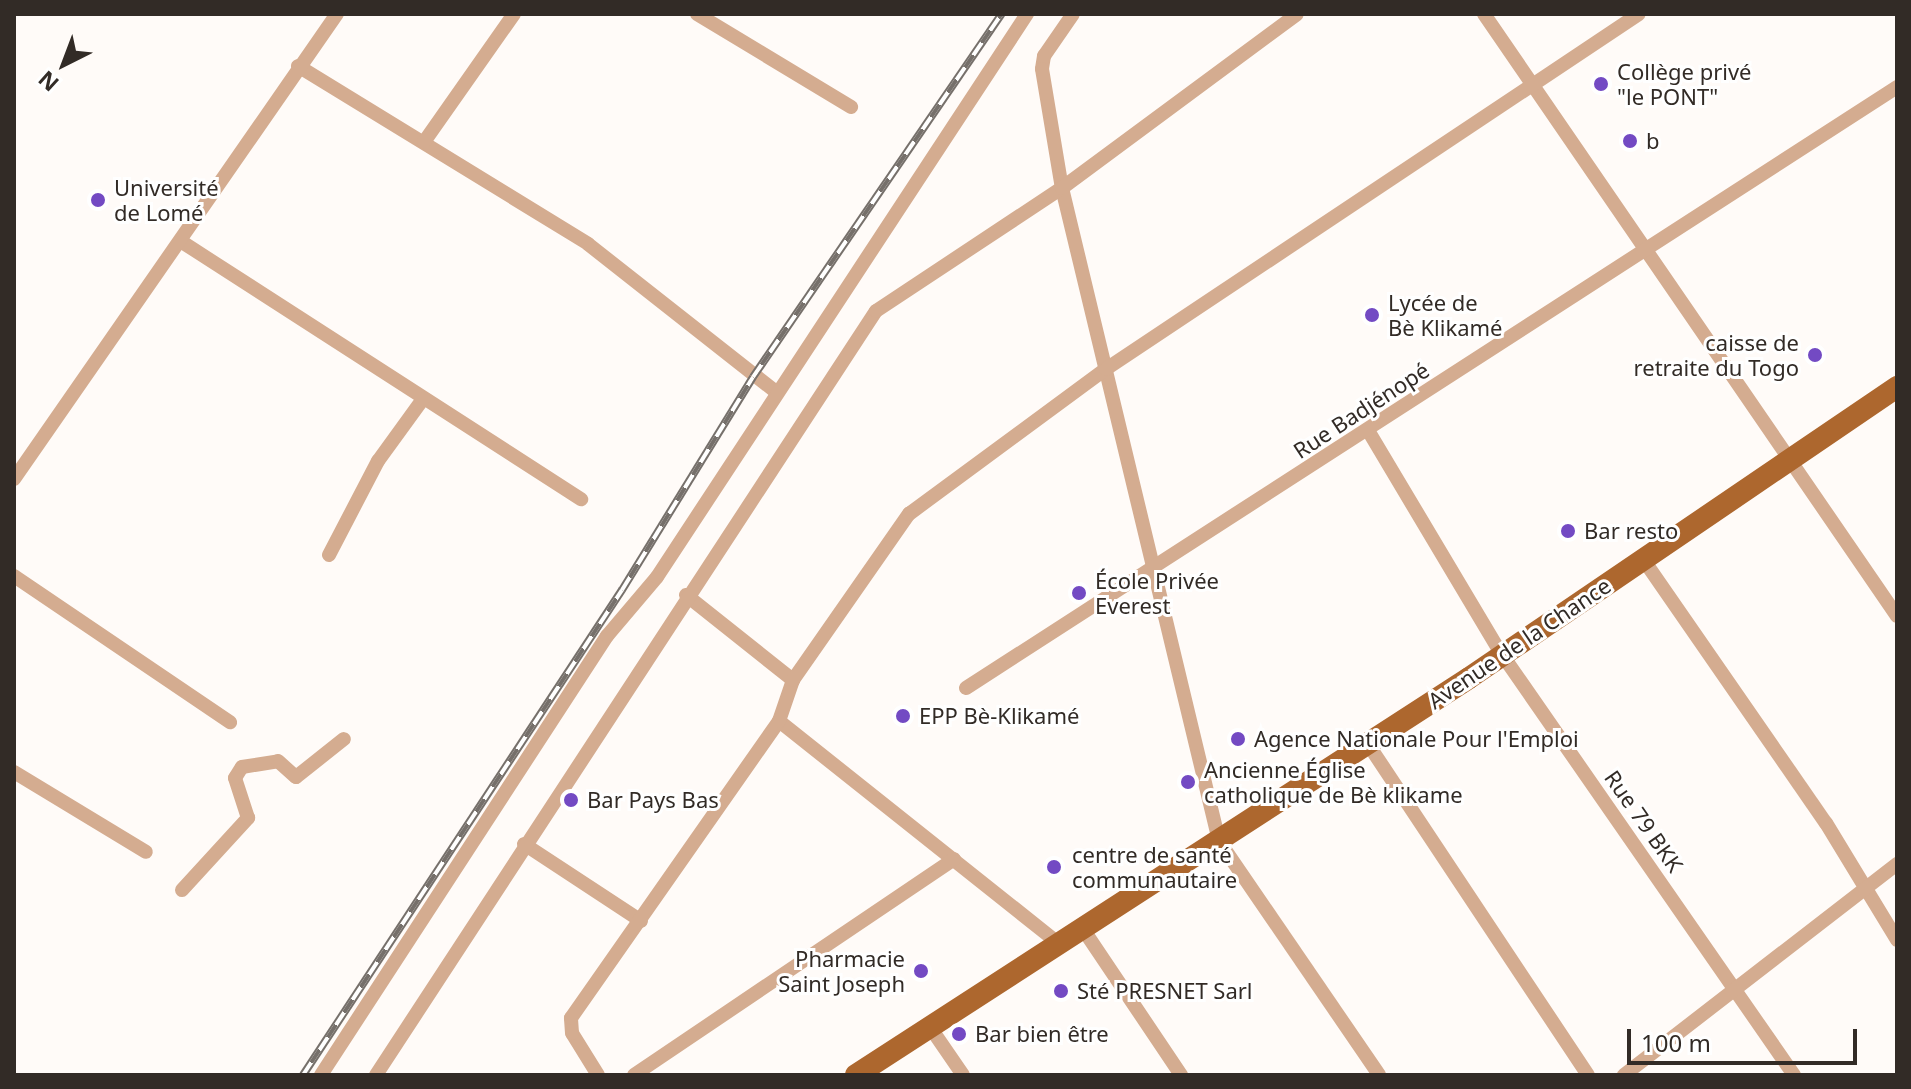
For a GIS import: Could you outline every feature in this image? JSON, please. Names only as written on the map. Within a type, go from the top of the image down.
[{"type":"main road","name":"Avenue de la Chance","points":[[856,1075],[1368,744],[1897,387]]},
{"type":"street","points":[[14,479],[182,242],[298,66],[337,14]]},
{"type":"street","points":[[424,142],[514,14]]},
{"type":"street","points":[[697,14],[851,107]]},
{"type":"street","points":[[321,1075],[607,636],[657,577],[1027,14]]},
{"type":"street","points":[[1073,14],[1044,56],[1042,69],[1062,188],[1156,567],[1219,841],[1379,1075]]},
{"type":"street","points":[[376,1075],[686,595],[882,304],[1062,188],[1280,19],[1297,14]]},
{"type":"street","points":[[1484,14],[1787,461],[1897,616]]},
{"type":"street","points":[[598,1075],[572,1033],[571,1018],[779,721],[793,680],[909,514],[1106,369],[1639,14]]},
{"type":"street","points":[[298,66],[588,244],[776,392]]},
{"type":"street","name":"Rue Badjénopé","points":[[966,688],[1369,432],[1897,87]]},
{"type":"street","points":[[182,242],[581,499]]},
{"type":"street","points":[[329,555],[378,461],[423,399]]},
{"type":"street","name":"Rue 79 BKK","points":[[1369,432],[1501,653],[1794,1075]]},
{"type":"street","points":[[1643,559],[1869,887],[1897,940]]},
{"type":"street","points":[[14,576],[230,722]]},
{"type":"street","points":[[686,595],[793,680]]},
{"type":"street","points":[[779,721],[1059,944]]},
{"type":"street","points":[[182,890],[248,818],[235,778],[242,767],[278,761],[296,777],[344,739]]},
{"type":"street","points":[[1368,744],[1588,1075]]},
{"type":"street","points":[[14,772],[146,852]]},
{"type":"street","points":[[524,844],[641,921]]},
{"type":"street","points":[[634,1075],[954,859]]},
{"type":"street","points":[[1624,1075],[1897,864]]},
{"type":"street","points":[[1083,929],[1181,1075]]},
{"type":"street","points":[[930,1027],[963,1075]]},
{"type":"railway","points":[[303,1075],[622,590],[753,377],[1002,14]]},
{"type":"place","name":"Collège privé \"le PONT\"","points":[[1601,84]]},
{"type":"place","name":"b","points":[[1630,141]]},
{"type":"place","name":"Université de Lomé","points":[[98,200]]},
{"type":"place","name":"Lycée de Bè Klikamé","points":[[1372,315]]},
{"type":"place","name":"caisse de retraite du Togo","points":[[1815,355]]},
{"type":"place","name":"Bar resto","points":[[1568,531]]},
{"type":"place","name":"École Privée Everest","points":[[1079,593]]},
{"type":"place","name":"EPP Bè-Klikamé","points":[[903,716]]},
{"type":"place","name":"Agence Nationale Pour l'Emploi","points":[[1238,739]]},
{"type":"place","name":"Ancienne Église catholique de Bè klikame","points":[[1188,782]]},
{"type":"place","name":"Bar Pays Bas","points":[[571,800]]},
{"type":"place","name":"centre de santé communautaire","points":[[1054,867]]},
{"type":"place","name":"Pharmacie Saint Joseph","points":[[921,971]]},
{"type":"place","name":"Sté PRESNET Sarl","points":[[1061,991]]},
{"type":"place","name":"Bar bien être","points":[[959,1034]]}]
